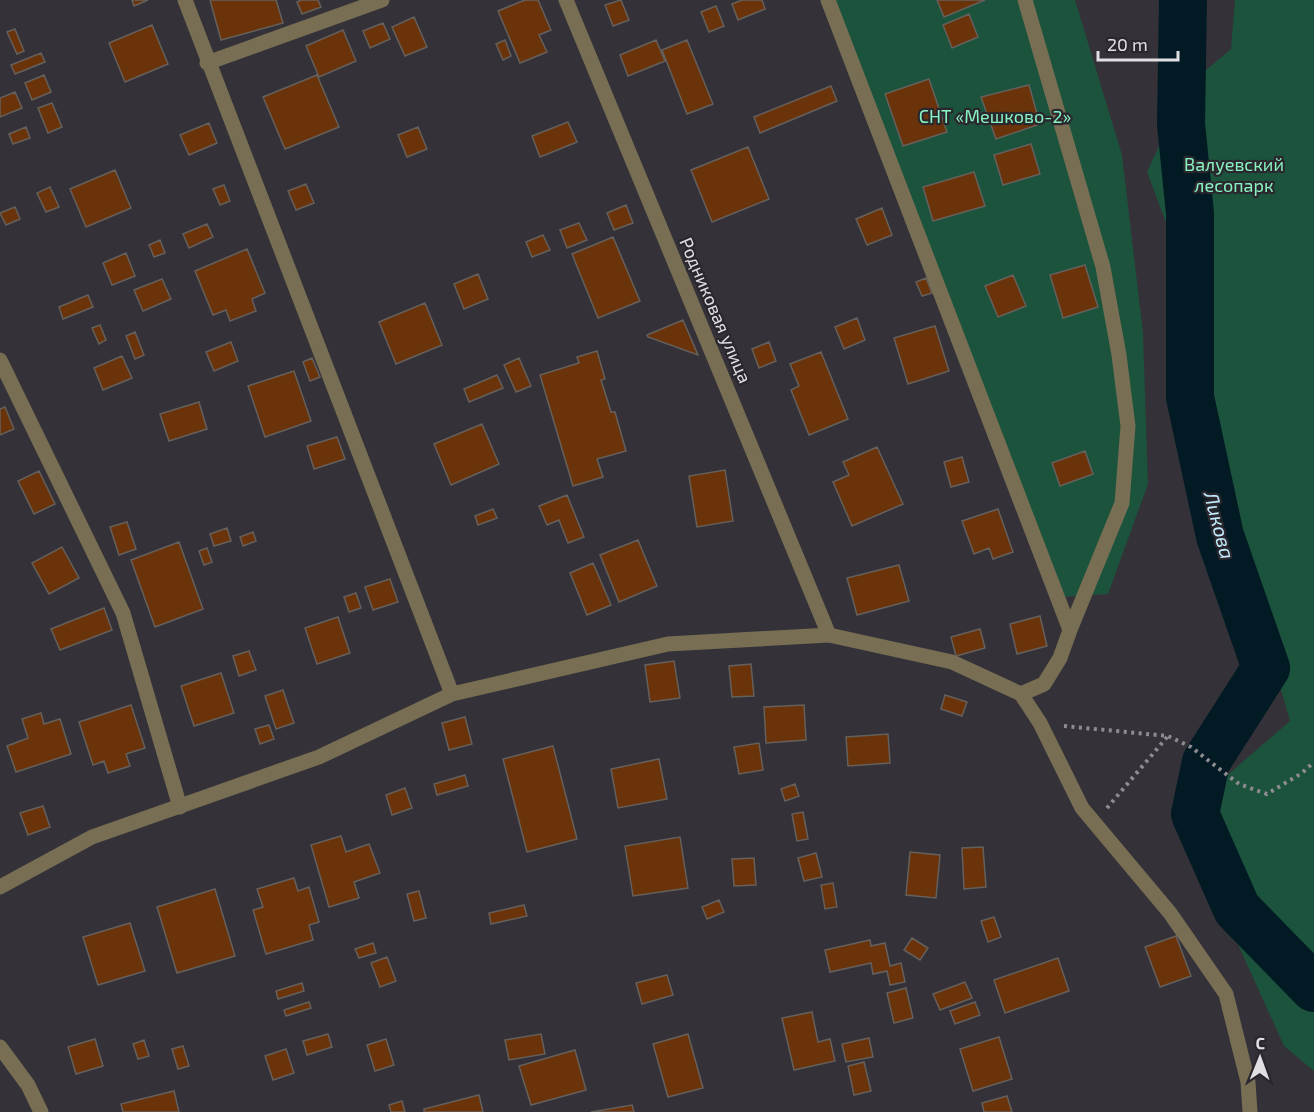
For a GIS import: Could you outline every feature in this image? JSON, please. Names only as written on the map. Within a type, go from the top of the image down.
[{"type":"street","points":[[184,0],[452,694]]},
{"type":"street","points":[[207,63],[382,0]]},
{"type":"street","name":"Родниковая улица","points":[[566,0],[829,635]]},
{"type":"street","points":[[828,0],[1070,630]]},
{"type":"street","points":[[1021,694],[1044,684],[1060,658],[1122,503],[1128,426],[1119,355],[1103,267],[1025,0]]},
{"type":"street","points":[[0,360],[123,613],[180,807]]},
{"type":"street","points":[[0,887],[92,837],[319,757],[452,694],[668,644],[829,635],[952,663],[1021,694],[1040,723],[1082,808],[1170,913],[1226,994],[1248,1082],[1250,1112]]},
{"type":"street","points":[[0,1047],[28,1085],[41,1112]]},
{"type":"path","points":[[1040,723],[1168,736],[1191,747],[1239,784],[1267,794],[1302,774],[1314,762]]},
{"type":"path","points":[[1094,823],[1168,736]]},
{"type":"green space","name":"СНТ «Мешково-2»","points":[[834,0],[1075,0],[1122,155],[1143,333],[1148,484],[1108,594],[1060,597]]},
{"type":"green space","name":"Валуевский лесопарк","points":[[1235,0],[1314,0],[1314,1071],[1284,1046],[1180,816],[1290,721],[1259,613],[1213,482],[1194,297],[1147,172],[1187,86],[1231,49]]},
{"type":"building","points":[[132,0],[148,0],[134,6]]},
{"type":"building","points":[[210,0],[276,0],[283,23],[221,40]]},
{"type":"building","points":[[318,0],[321,7],[302,14],[297,2]]},
{"type":"building","points":[[525,0],[538,0],[551,30],[539,35],[547,52],[520,63],[498,11]]},
{"type":"building","points":[[621,0],[629,20],[613,26],[605,5]]},
{"type":"building","points":[[742,0],[762,0],[765,9],[738,20],[732,4]]},
{"type":"building","points":[[937,0],[985,0],[944,17]]},
{"type":"building","points":[[716,6],[724,26],[709,32],[701,12]]},
{"type":"building","points":[[969,14],[978,37],[952,48],[943,25]]},
{"type":"building","points":[[414,17],[427,47],[405,56],[392,27]]},
{"type":"building","points":[[383,23],[390,39],[370,48],[363,31]]},
{"type":"building","points":[[152,25],[168,64],[125,82],[109,43]]},
{"type":"building","points":[[15,29],[24,51],[17,54],[7,32]]},
{"type":"building","points":[[343,30],[356,61],[319,77],[306,46]]},
{"type":"building","points":[[505,40],[511,56],[503,60],[496,44]]},
{"type":"building","points":[[656,40],[665,61],[628,76],[620,55]]},
{"type":"building","points":[[687,40],[713,104],[687,114],[662,50]]},
{"type":"building","points":[[41,53],[45,62],[15,74],[11,65]]},
{"type":"building","points":[[44,75],[51,92],[32,100],[25,83]]},
{"type":"building","points":[[317,75],[339,127],[285,149],[263,97]]},
{"type":"building","points":[[929,79],[947,132],[903,146],[885,94]]},
{"type":"building","points":[[1029,85],[1040,124],[996,139],[981,97]]},
{"type":"building","points":[[831,86],[837,101],[760,133],[754,117]]},
{"type":"building","points":[[15,92],[22,108],[0,117],[0,98]]},
{"type":"building","points":[[52,103],[62,127],[48,133],[38,108]]},
{"type":"building","points":[[568,122],[577,142],[540,157],[532,136]]},
{"type":"building","points":[[209,123],[217,143],[189,155],[180,135]]},
{"type":"building","points":[[26,127],[30,138],[13,144],[9,134]]},
{"type":"building","points":[[418,127],[427,149],[407,157],[398,135]]},
{"type":"building","points":[[1031,144],[1040,174],[1003,185],[994,155]]},
{"type":"building","points":[[748,147],[769,199],[712,222],[691,170]]},
{"type":"building","points":[[115,170],[131,208],[86,227],[70,189]]},
{"type":"building","points":[[974,172],[985,206],[933,221],[923,187]]},
{"type":"building","points":[[306,184],[314,203],[296,210],[288,191]]},
{"type":"building","points":[[224,185],[230,201],[220,205],[213,189]]},
{"type":"building","points":[[50,187],[59,207],[46,212],[37,193]]},
{"type":"building","points":[[626,205],[633,223],[614,230],[607,213]]},
{"type":"building","points":[[15,207],[20,219],[6,225],[0,213]]},
{"type":"building","points":[[882,208],[892,235],[867,245],[856,219]]},
{"type":"building","points":[[579,223],[587,240],[567,248],[560,230]]},
{"type":"building","points":[[207,224],[213,237],[189,248],[183,234]]},
{"type":"building","points":[[543,235],[550,250],[532,257],[526,242]]},
{"type":"building","points":[[613,237],[640,301],[598,318],[572,254]]},
{"type":"building","points":[[160,240],[165,253],[154,257],[149,245]]},
{"type":"building","points":[[247,249],[265,293],[252,299],[256,311],[230,321],[226,310],[213,315],[195,271]]},
{"type":"building","points":[[126,253],[135,276],[112,285],[103,263]]},
{"type":"building","points":[[1085,265],[1098,307],[1063,318],[1050,275]]},
{"type":"building","points":[[478,274],[488,299],[464,309],[454,284]]},
{"type":"building","points":[[1013,275],[1026,306],[998,317],[985,286]]},
{"type":"building","points":[[926,278],[932,293],[922,296],[916,282]]},
{"type":"building","points":[[162,279],[171,299],[143,311],[134,290]]},
{"type":"building","points":[[88,295],[93,307],[63,319],[59,307]]},
{"type":"building","points":[[425,303],[442,345],[396,364],[379,322]]},
{"type":"building","points":[[857,318],[865,340],[844,349],[835,327]]},
{"type":"building","points":[[683,320],[698,355],[647,335]]},
{"type":"building","points":[[100,325],[106,340],[99,344],[92,328]]},
{"type":"building","points":[[935,326],[949,371],[908,384],[894,338]]},
{"type":"building","points":[[135,332],[144,355],[135,359],[126,336]]},
{"type":"building","points":[[231,342],[238,361],[214,371],[206,352]]},
{"type":"building","points":[[769,342],[776,361],[759,368],[752,349]]},
{"type":"building","points":[[597,351],[605,379],[601,380],[611,412],[615,412],[626,451],[597,459],[603,477],[573,486],[540,375],[579,363],[577,357]]},
{"type":"building","points":[[821,352],[848,419],[809,435],[791,390],[799,386],[790,364]]},
{"type":"building","points":[[122,356],[132,378],[103,390],[94,368]]},
{"type":"building","points":[[312,358],[320,377],[310,381],[303,362]]},
{"type":"building","points":[[519,358],[531,386],[516,392],[504,365]]},
{"type":"building","points":[[294,371],[311,421],[265,437],[248,386]]},
{"type":"building","points":[[497,375],[503,388],[469,402],[464,389]]},
{"type":"building","points":[[199,402],[207,429],[169,441],[160,414]]},
{"type":"building","points":[[5,407],[14,429],[0,435],[0,409]]},
{"type":"building","points":[[482,424],[499,464],[451,485],[434,444]]},
{"type":"building","points":[[337,437],[345,459],[314,469],[307,446]]},
{"type":"building","points":[[877,447],[903,504],[852,526],[833,482],[849,475],[843,462]]},
{"type":"building","points":[[1085,451],[1093,474],[1060,486],[1052,463]]},
{"type":"building","points":[[962,457],[969,482],[951,487],[944,462]]},
{"type":"building","points":[[725,470],[733,521],[697,527],[689,476]]},
{"type":"building","points":[[39,471],[55,504],[34,514],[18,481]]},
{"type":"building","points":[[567,495],[584,537],[568,543],[559,520],[547,525],[539,506]]},
{"type":"building","points":[[493,509],[497,518],[478,525],[475,516]]},
{"type":"building","points":[[998,509],[1013,552],[993,559],[989,548],[974,554],[962,521]]},
{"type":"building","points":[[127,522],[136,549],[119,555],[110,527]]},
{"type":"building","points":[[227,528],[231,541],[214,546],[210,534]]},
{"type":"building","points":[[253,532],[256,541],[243,546],[240,537]]},
{"type":"building","points":[[638,540],[657,586],[619,602],[600,555]]},
{"type":"building","points":[[179,542],[203,609],[155,627],[131,560]]},
{"type":"building","points":[[62,547],[79,578],[49,594],[32,563]]},
{"type":"building","points":[[207,548],[212,562],[204,565],[199,551]]},
{"type":"building","points":[[593,563],[611,605],[587,615],[570,573]]},
{"type":"building","points":[[899,565],[909,601],[857,615],[847,578]]},
{"type":"building","points":[[390,579],[398,602],[373,610],[365,587]]},
{"type":"building","points":[[356,593],[361,608],[349,612],[344,597]]},
{"type":"building","points":[[104,608],[112,630],[60,650],[51,629]]},
{"type":"building","points":[[1040,616],[1047,646],[1017,654],[1010,624]]},
{"type":"building","points":[[338,617],[350,653],[317,664],[305,628]]},
{"type":"building","points":[[980,629],[985,648],[956,656],[951,637]]},
{"type":"building","points":[[249,651],[256,670],[239,676],[233,656]]},
{"type":"building","points":[[674,661],[680,698],[650,702],[645,665]]},
{"type":"building","points":[[751,664],[754,696],[732,697],[729,666]]},
{"type":"building","points":[[221,673],[234,713],[194,726],[181,686]]},
{"type":"building","points":[[283,690],[294,723],[276,729],[265,696]]},
{"type":"building","points":[[945,695],[967,702],[962,716],[941,709]]},
{"type":"building","points":[[131,705],[145,748],[126,754],[130,766],[108,773],[104,761],[93,765],[79,722]]},
{"type":"building","points":[[804,705],[806,740],[766,743],[764,707]]},
{"type":"building","points":[[41,713],[44,724],[60,719],[71,754],[16,772],[7,746],[28,738],[22,719]]},
{"type":"building","points":[[465,717],[472,744],[449,750],[442,723]]},
{"type":"building","points":[[269,725],[274,739],[260,744],[255,729]]},
{"type":"building","points":[[888,734],[890,763],[848,766],[846,737]]},
{"type":"building","points":[[759,743],[763,770],[739,774],[734,747]]},
{"type":"building","points":[[553,746],[577,839],[527,852],[503,759]]},
{"type":"building","points":[[659,759],[667,799],[618,808],[611,769]]},
{"type":"building","points":[[465,775],[468,786],[437,795],[434,784]]},
{"type":"building","points":[[795,784],[799,796],[785,801],[781,789]]},
{"type":"building","points":[[405,788],[412,808],[392,815],[386,795]]},
{"type":"building","points":[[43,806],[50,827],[28,835],[20,813]]},
{"type":"building","points":[[803,812],[808,839],[797,841],[792,814]]},
{"type":"building","points":[[341,836],[346,852],[369,844],[380,873],[354,882],[359,898],[329,907],[311,845]]},
{"type":"building","points":[[680,837],[688,888],[633,896],[625,846]]},
{"type":"building","points":[[983,847],[986,887],[964,889],[962,848]]},
{"type":"building","points":[[910,852],[940,855],[936,898],[906,895]]},
{"type":"building","points":[[816,853],[822,877],[804,881],[798,858]]},
{"type":"building","points":[[754,858],[756,885],[734,886],[732,859]]},
{"type":"building","points":[[294,878],[298,891],[309,887],[319,922],[309,925],[313,940],[266,954],[253,910],[263,907],[257,889]]},
{"type":"building","points":[[833,883],[837,907],[825,909],[821,885]]},
{"type":"building","points":[[215,889],[235,956],[177,973],[157,907]]},
{"type":"building","points":[[419,891],[426,918],[414,921],[407,894]]},
{"type":"building","points":[[719,900],[724,912],[707,919],[702,907]]},
{"type":"building","points":[[524,905],[527,916],[491,924],[489,913]]},
{"type":"building","points":[[994,917],[1001,937],[988,942],[981,921]]},
{"type":"building","points":[[130,923],[145,971],[98,985],[83,937]]},
{"type":"building","points":[[1176,936],[1191,976],[1160,987],[1145,947]]},
{"type":"building","points":[[912,938],[928,948],[920,960],[904,950]]},
{"type":"building","points":[[870,940],[871,946],[885,943],[890,966],[901,963],[905,982],[890,985],[887,971],[873,974],[871,963],[830,972],[825,950]]},
{"type":"building","points":[[373,943],[376,953],[359,958],[355,949]]},
{"type":"building","points":[[387,957],[396,981],[380,987],[371,963]]},
{"type":"building","points":[[1058,958],[1069,991],[1005,1013],[994,980]]},
{"type":"building","points":[[667,975],[673,995],[642,1004],[636,983]]},
{"type":"building","points":[[965,982],[972,998],[940,1010],[933,994]]},
{"type":"building","points":[[302,983],[304,991],[278,999],[276,991]]},
{"type":"building","points":[[906,988],[913,1018],[894,1023],[887,993]]},
{"type":"building","points":[[309,1002],[311,1008],[286,1016],[284,1010]]},
{"type":"building","points":[[975,1002],[980,1015],[955,1024],[950,1011]]},
{"type":"building","points":[[812,1012],[818,1042],[830,1039],[835,1061],[794,1070],[782,1018]]},
{"type":"building","points":[[328,1034],[332,1047],[307,1055],[303,1041]]},
{"type":"building","points":[[541,1034],[545,1054],[509,1060],[505,1040]]},
{"type":"building","points":[[688,1034],[703,1088],[668,1097],[653,1044]]},
{"type":"building","points":[[999,1037],[1012,1079],[973,1091],[960,1049]]},
{"type":"building","points":[[869,1038],[873,1057],[846,1062],[842,1044]]},
{"type":"building","points":[[95,1039],[103,1066],[76,1074],[68,1047]]},
{"type":"building","points":[[386,1039],[394,1065],[375,1071],[367,1045]]},
{"type":"building","points":[[144,1040],[149,1056],[138,1059],[133,1044]]},
{"type":"building","points":[[183,1046],[189,1066],[178,1069],[172,1049]]},
{"type":"building","points":[[286,1049],[294,1073],[273,1080],[265,1056]]},
{"type":"building","points":[[575,1050],[586,1090],[531,1105],[519,1066]]},
{"type":"building","points":[[864,1062],[871,1091],[854,1095],[848,1066]]},
{"type":"building","points":[[174,1091],[179,1112],[123,1112],[121,1104]]},
{"type":"building","points":[[479,1095],[483,1112],[424,1112],[424,1109]]},
{"type":"building","points":[[1007,1096],[1012,1112],[984,1112],[982,1103]]},
{"type":"building","points":[[402,1101],[405,1112],[391,1112],[389,1105]]},
{"type":"building","points":[[632,1105],[634,1112],[591,1112]]},
{"type":"waterway","name":"Ликова","points":[[1183,0],[1181,124],[1190,213],[1190,397],[1220,536],[1266,668],[1206,762],[1195,814],[1237,909],[1314,988]]}]
